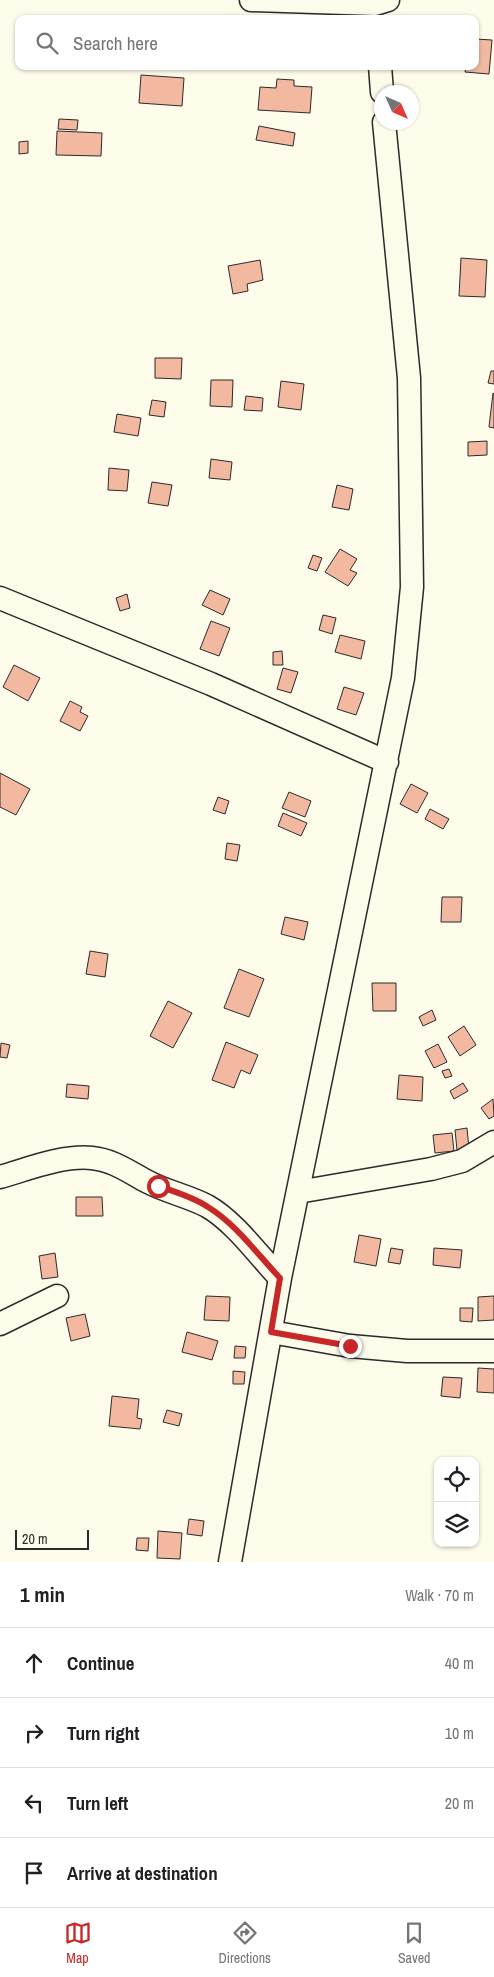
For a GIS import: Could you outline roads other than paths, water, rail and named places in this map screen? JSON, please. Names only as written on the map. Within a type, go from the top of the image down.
[{"type":"street","points":[[251,0],[378,6]]},
{"type":"street","points":[[380,70],[381,85]]},
{"type":"street","points":[[230,1562],[280,1278],[322,1063],[387,762],[403,678],[411,596],[412,507],[408,378],[385,130]]},
{"type":"street","points":[[0,598],[211,684],[387,762]]},
{"type":"street","points":[[298,1192],[431,1169],[462,1161],[494,1142]]},
{"type":"street","points":[[0,1177],[66,1160],[91,1158],[108,1161],[153,1184],[187,1196],[210,1208],[238,1233],[280,1278]]},
{"type":"street","points":[[0,1324],[56,1296]]},
{"type":"street","points":[[271,1332],[350,1346],[407,1351],[494,1351]]}]
